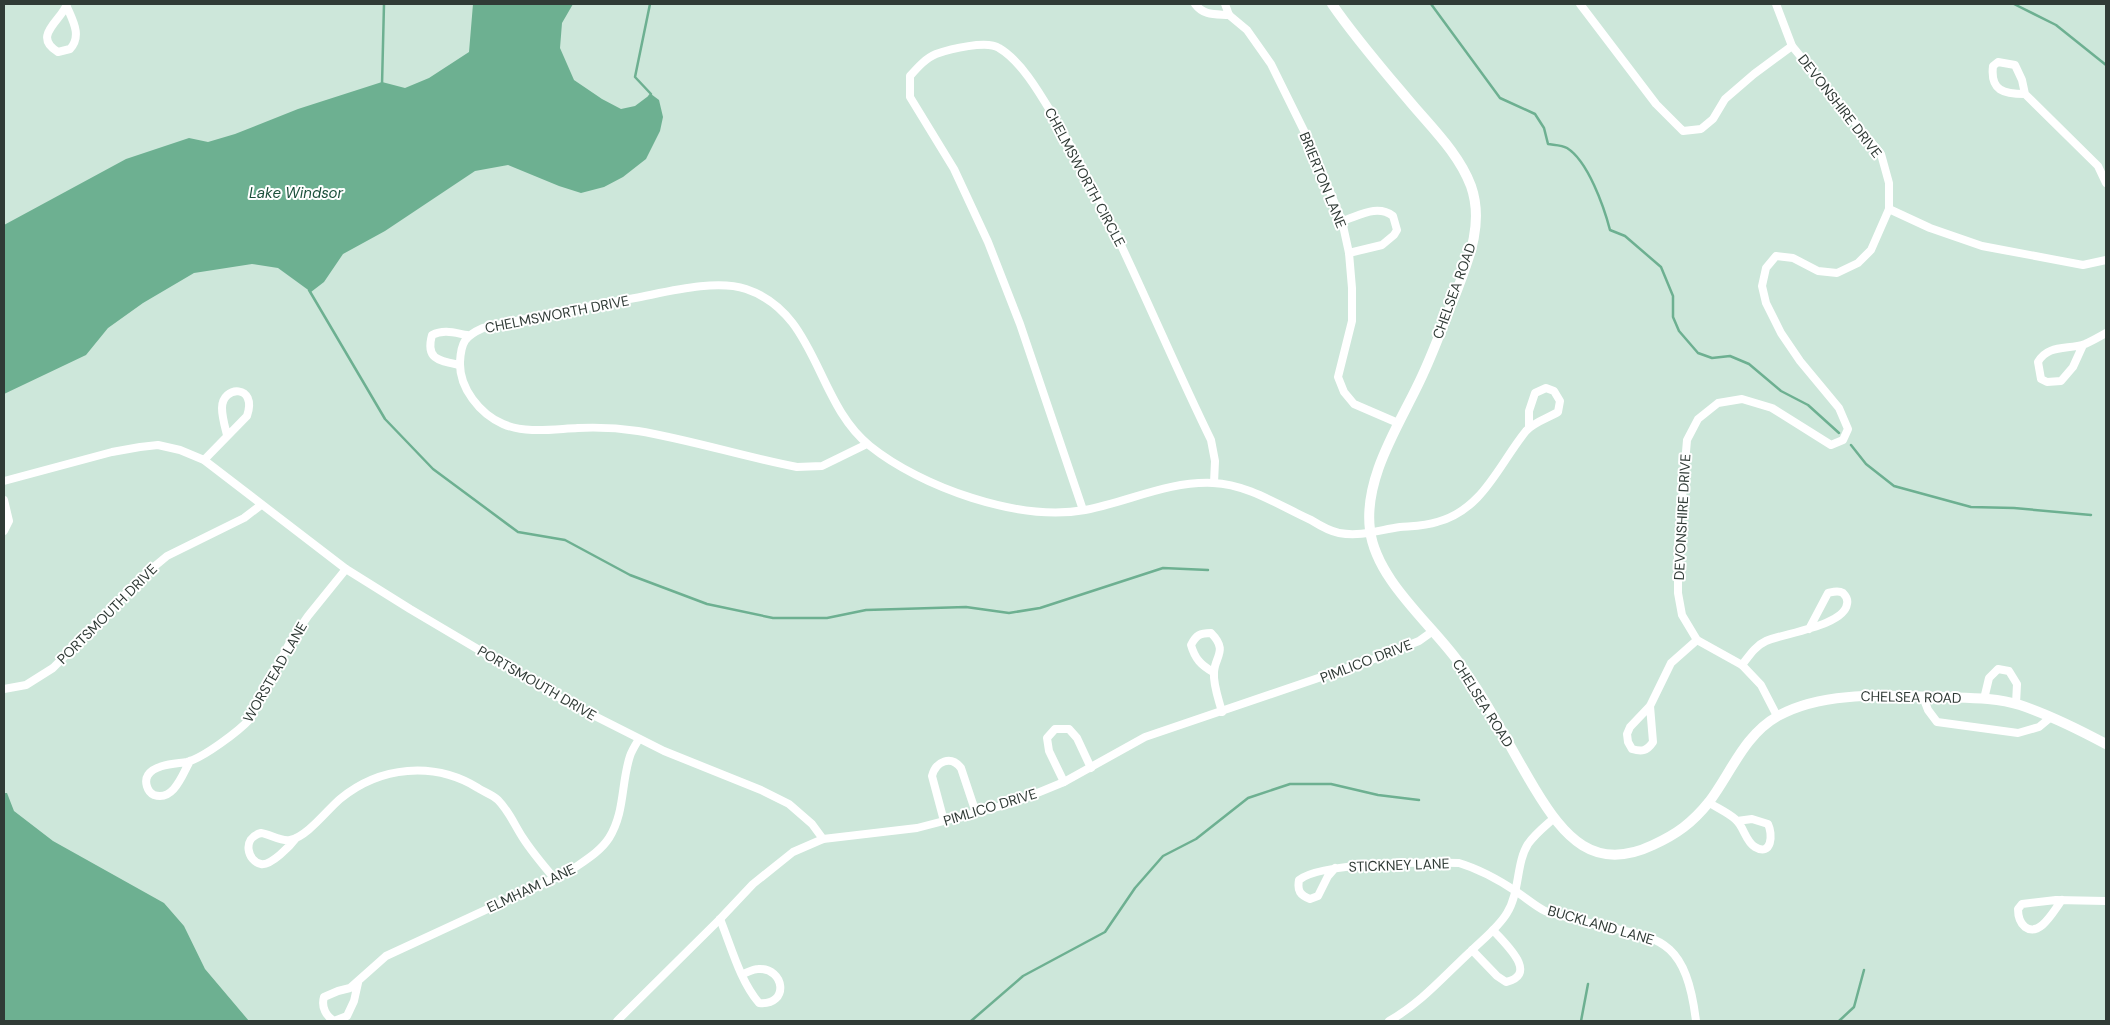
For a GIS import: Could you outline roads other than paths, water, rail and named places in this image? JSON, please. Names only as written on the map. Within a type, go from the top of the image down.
[{"type":"street","points":[[1195,4],[1207,14],[1229,15]]},
{"type":"street","name":"BRIERTON LANE","points":[[1225,4],[1229,15],[1247,30],[1270,64],[1311,145],[1342,221],[1349,253],[1352,321],[1338,377],[1344,392],[1354,404],[1398,423]]},
{"type":"street","name":"CHELSEA ROAD","points":[[1332,4],[1460,164],[1472,188],[1477,212],[1475,236],[1466,269],[1422,376],[1398,423],[1373,486],[1369,513],[1370,534],[1380,560],[1406,603],[1456,658],[1484,700],[1553,819],[1574,841],[1588,850],[1612,857],[1640,852],[1678,834],[1708,802],[1748,741],[1777,716],[1817,701],[1864,695],[1984,699],[2016,704],[2051,717],[2106,744]]},
{"type":"street","points":[[1580,4],[1656,104],[1683,131],[1701,129],[1713,119],[1726,99],[1754,74],[1792,46]]},
{"type":"street","name":"DEVONSHIRE DRIVE","points":[[1776,4],[1792,46],[1881,154],[1889,183],[1889,209],[1871,250],[1858,263],[1837,273],[1818,271],[1793,258],[1776,256],[1766,268],[1762,286],[1766,303],[1781,333],[1800,361],[1839,408],[1848,429],[1843,440],[1831,445],[1772,408],[1742,400],[1718,403],[1698,419],[1687,440],[1680,512],[1678,593],[1682,615],[1697,640],[1742,665],[1761,685],[1777,716]]},
{"type":"street","points":[[67,5],[75,28],[76,38],[70,49],[58,52],[48,42],[48,33],[52,24],[67,5]]},
{"type":"street","name":"CHELMSWORTH CIRCLE","points":[[1083,510],[1020,324],[988,242],[954,169],[910,97],[910,76],[921,64],[936,54],[977,44],[998,47],[1015,61],[1043,98],[1108,216],[1211,440],[1216,461],[1214,483]]},
{"type":"street","points":[[2025,94],[2009,94],[2001,91],[1995,85],[1992,75],[1993,66],[1998,62],[2015,65],[2022,80],[2025,94],[2098,166],[2106,183]]},
{"type":"street","points":[[1889,209],[1930,228],[1982,246],[2083,265],[2106,260]]},
{"type":"street","points":[[1342,221],[1375,210],[1381,210],[1393,216],[1396,223],[1397,230],[1388,241],[1349,253]]},
{"type":"street","name":"CHELMSWORTH DRIVE","points":[[867,444],[822,466],[797,467],[637,431],[599,427],[541,430],[505,424],[484,411],[469,394],[462,381],[460,350],[467,335],[483,328],[682,290],[717,286],[744,288],[766,298],[786,314],[800,333],[835,404],[849,424],[867,444],[903,470],[932,484],[962,495],[1036,511],[1083,510],[1184,484],[1214,483],[1241,488],[1337,533],[1370,534],[1384,530],[1438,522],[1463,510],[1484,492],[1529,428]]},
{"type":"street","points":[[460,365],[439,360],[433,356],[430,342],[432,335],[437,332],[445,331],[467,335]]},
{"type":"street","points":[[2083,345],[2073,367],[2061,381],[2048,382],[2041,379],[2038,362],[2042,355],[2050,350],[2083,345],[2106,333]]},
{"type":"street","points":[[1546,388],[1554,391],[1560,401],[1558,412],[1529,428],[1529,411],[1535,393],[1546,388]]},
{"type":"street","points":[[204,460],[226,435],[240,425],[247,416],[250,408],[246,394],[240,391],[233,392],[223,402],[222,409],[226,435]]},
{"type":"street","name":"PORTSMOUTH DRIVE","points":[[4,482],[112,452],[158,445],[180,450],[204,460],[346,569],[410,609],[567,702],[664,751],[761,790],[790,804],[812,824],[823,839]]},
{"type":"street","points":[[4,500],[8,521],[4,531]]},
{"type":"street","name":"PORTSMOUTH DRIVE","points":[[4,689],[26,685],[53,668],[143,576],[167,556],[244,518],[261,505]]},
{"type":"street","name":"WORSTEAD LANE","points":[[190,761],[173,790],[160,795],[153,794],[148,790],[146,782],[148,775],[156,769],[190,761],[235,732],[250,719],[290,642],[308,616],[346,569]]},
{"type":"street","points":[[1742,665],[1755,649],[1767,641],[1809,629],[1843,613],[1847,605],[1847,598],[1843,593],[1836,591],[1828,593],[1809,629]]},
{"type":"street","name":"PIMLICO DRIVE","points":[[617,1021],[753,884],[793,852],[823,839],[917,828],[1014,803],[1064,782],[1145,737],[1374,659],[1419,641],[1433,631]]},
{"type":"street","points":[[1213,672],[1200,664],[1191,645],[1195,637],[1201,633],[1211,633],[1220,647],[1219,658],[1213,672],[1222,712]]},
{"type":"street","points":[[1650,706],[1653,742],[1648,749],[1641,751],[1632,749],[1628,742],[1627,734],[1630,727],[1650,706],[1671,663],[1697,640]]},
{"type":"street","points":[[1984,699],[1988,678],[1998,668],[2009,671],[2017,684],[2016,704]]},
{"type":"street","points":[[1923,696],[1928,710],[1937,722],[2018,733],[2039,727],[2051,717]]},
{"type":"street","points":[[1064,782],[1049,751],[1048,738],[1055,729],[1069,729],[1077,738],[1091,768]]},
{"type":"street","name":"ELMHAM LANE","points":[[358,983],[354,1000],[347,1016],[334,1021],[323,1007],[324,998],[358,983],[373,966],[386,956],[570,871],[585,861],[608,840],[614,829],[621,807],[630,754],[640,739]]},
{"type":"street","points":[[944,821],[932,776],[934,768],[950,760],[956,762],[961,768],[976,813]]},
{"type":"street","points":[[296,838],[282,839],[261,833],[251,837],[248,849],[256,862],[265,864],[288,848],[296,838],[317,822],[340,799],[360,785],[385,774],[407,770],[434,770],[466,780],[498,800],[524,840],[554,878]]},
{"type":"street","points":[[1708,802],[1737,822],[1753,846],[1759,849],[1766,848],[1771,842],[1772,832],[1768,824],[1752,819],[1737,822]]},
{"type":"street","points":[[1389,1021],[1412,1008],[1433,990],[1493,930],[1507,913],[1516,891],[1527,845],[1553,819]]},
{"type":"street","name":"STICKNEY LANE","points":[[1335,868],[1328,876],[1318,896],[1310,899],[1302,895],[1298,888],[1298,880],[1304,876],[1335,868],[1344,866],[1459,863],[1474,868],[1516,891]]},
{"type":"street","name":"BUCKLAND LANE","points":[[1516,891],[1545,911],[1583,922],[1644,935],[1659,941],[1673,951],[1680,962],[1694,1001],[1696,1021]]},
{"type":"street","points":[[2062,900],[2040,927],[2033,930],[2026,928],[2020,922],[2018,909],[2022,904],[2062,900],[2106,900]]},
{"type":"street","points":[[720,919],[742,974],[751,994],[759,1003],[768,1004],[780,994],[781,985],[776,974],[768,970],[756,969],[742,974]]},
{"type":"street","points":[[1472,950],[1497,976],[1506,982],[1514,980],[1519,974],[1520,966],[1517,957],[1493,930]]},
{"type":"water","name":"Lake Windsor","points":[[473,4],[573,4],[562,23],[560,48],[574,80],[621,109],[635,106],[651,94],[659,100],[663,117],[660,131],[646,159],[623,177],[604,187],[581,193],[508,165],[475,171],[385,231],[343,254],[324,282],[311,292],[278,268],[252,264],[194,273],[143,303],[108,328],[86,355],[4,394],[4,225],[126,159],[189,138],[208,142],[235,134],[298,109],[382,82],[405,88],[429,78],[469,52]]},
{"type":"water","points":[[4,793],[7,793],[14,811],[53,841],[164,903],[184,926],[205,969],[249,1021],[4,1021]]},
{"type":"waterway","points":[[382,85],[384,4]]},
{"type":"waterway","points":[[649,97],[651,94],[635,77],[650,4]]},
{"type":"waterway","points":[[1431,4],[1500,98],[1535,114],[1544,128],[1548,144],[1567,148],[1582,163],[1594,185],[1610,230],[1625,236],[1661,267],[1673,296],[1673,317],[1679,331],[1698,353],[1712,358],[1730,356],[1749,364],[1781,391],[1808,405],[1839,433]]},
{"type":"waterway","points":[[2014,4],[2056,25],[2106,65]]},
{"type":"waterway","points":[[309,290],[385,419],[433,469],[518,532],[565,540],[630,575],[707,604],[773,618],[827,618],[866,610],[966,607],[1009,613],[1040,608],[1163,568],[1208,570]]},
{"type":"waterway","points":[[1851,445],[1866,464],[1894,486],[1971,507],[2014,508],[2091,515]]},
{"type":"waterway","points":[[971,1021],[1023,976],[1105,932],[1135,888],[1163,856],[1196,839],[1248,798],[1290,784],[1331,784],[1378,795],[1419,800]]},
{"type":"waterway","points":[[1839,1021],[1854,1007],[1864,970]]},
{"type":"waterway","points":[[1581,1021],[1588,984]]}]
